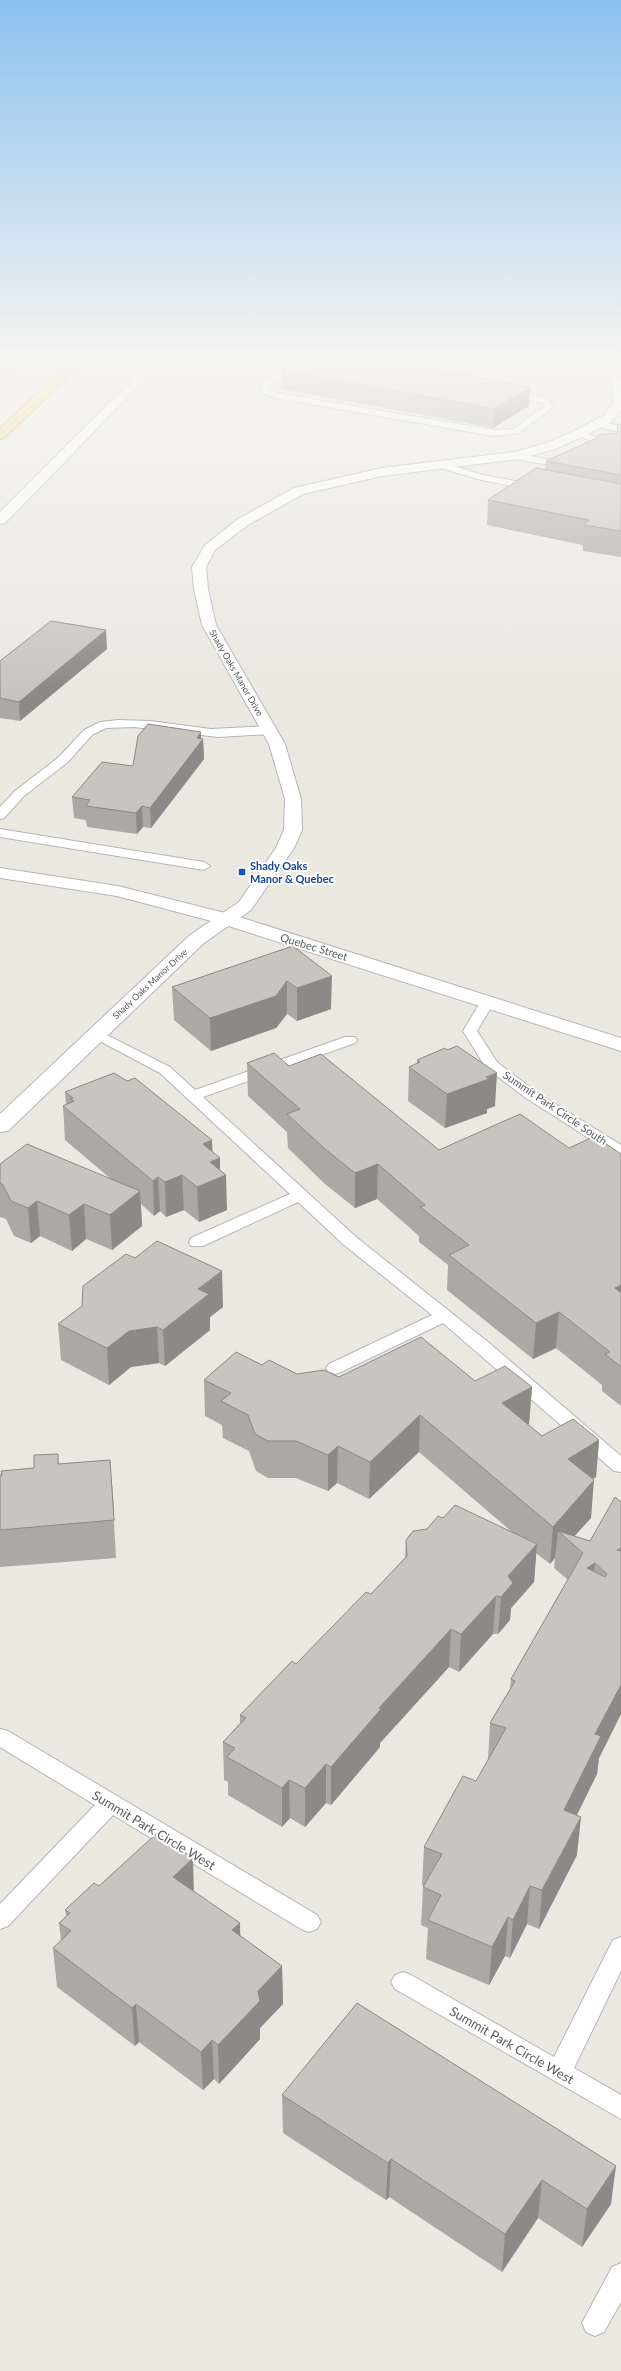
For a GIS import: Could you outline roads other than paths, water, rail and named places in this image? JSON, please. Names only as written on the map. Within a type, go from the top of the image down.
[{"type":"street","points":[[0,520],[51,469]]},
{"type":"street","name":"Shady Oaks Manor Drive","points":[[0,1126],[198,939],[245,906],[285,848],[293,830],[293,799],[277,744],[208,625],[201,589],[199,567],[210,548],[243,522],[299,492],[382,472],[410,469]]},
{"type":"street","name":"Quebec Street","points":[[0,873],[118,890],[226,919],[488,1001],[621,1045]]},
{"type":"lane","points":[[453,469],[481,477],[543,490]]},
{"type":"lane","points":[[0,815],[8,804],[61,763],[93,729],[102,726],[125,722],[209,733],[238,734],[269,730]]},
{"type":"lane","points":[[0,833],[204,866]]},
{"type":"lane","name":"Summit Park Circle South","points":[[488,1001],[470,1031],[491,1065],[531,1095],[621,1152]]},
{"type":"lane","points":[[97,1034],[165,1070],[350,1241],[444,1316],[621,1466]]},
{"type":"lane","points":[[192,1096],[350,1040]]},
{"type":"lane","points":[[197,1242],[300,1196]]},
{"type":"lane","points":[[335,1368],[444,1316]]},
{"type":"lane","name":"Summit Park Circle West","points":[[0,1737],[309,1922]]},
{"type":"lane","points":[[0,1919],[110,1804]]},
{"type":"lane","points":[[559,2072],[621,1947]]},
{"type":"lane","name":"Summit Park Circle West","points":[[403,1982],[621,2108]]},
{"type":"lane","points":[[595,2323],[621,2276]]},
{"type":"place","name":"Shady Oaks Manor & Quebec","points":[[242,872]]}]
